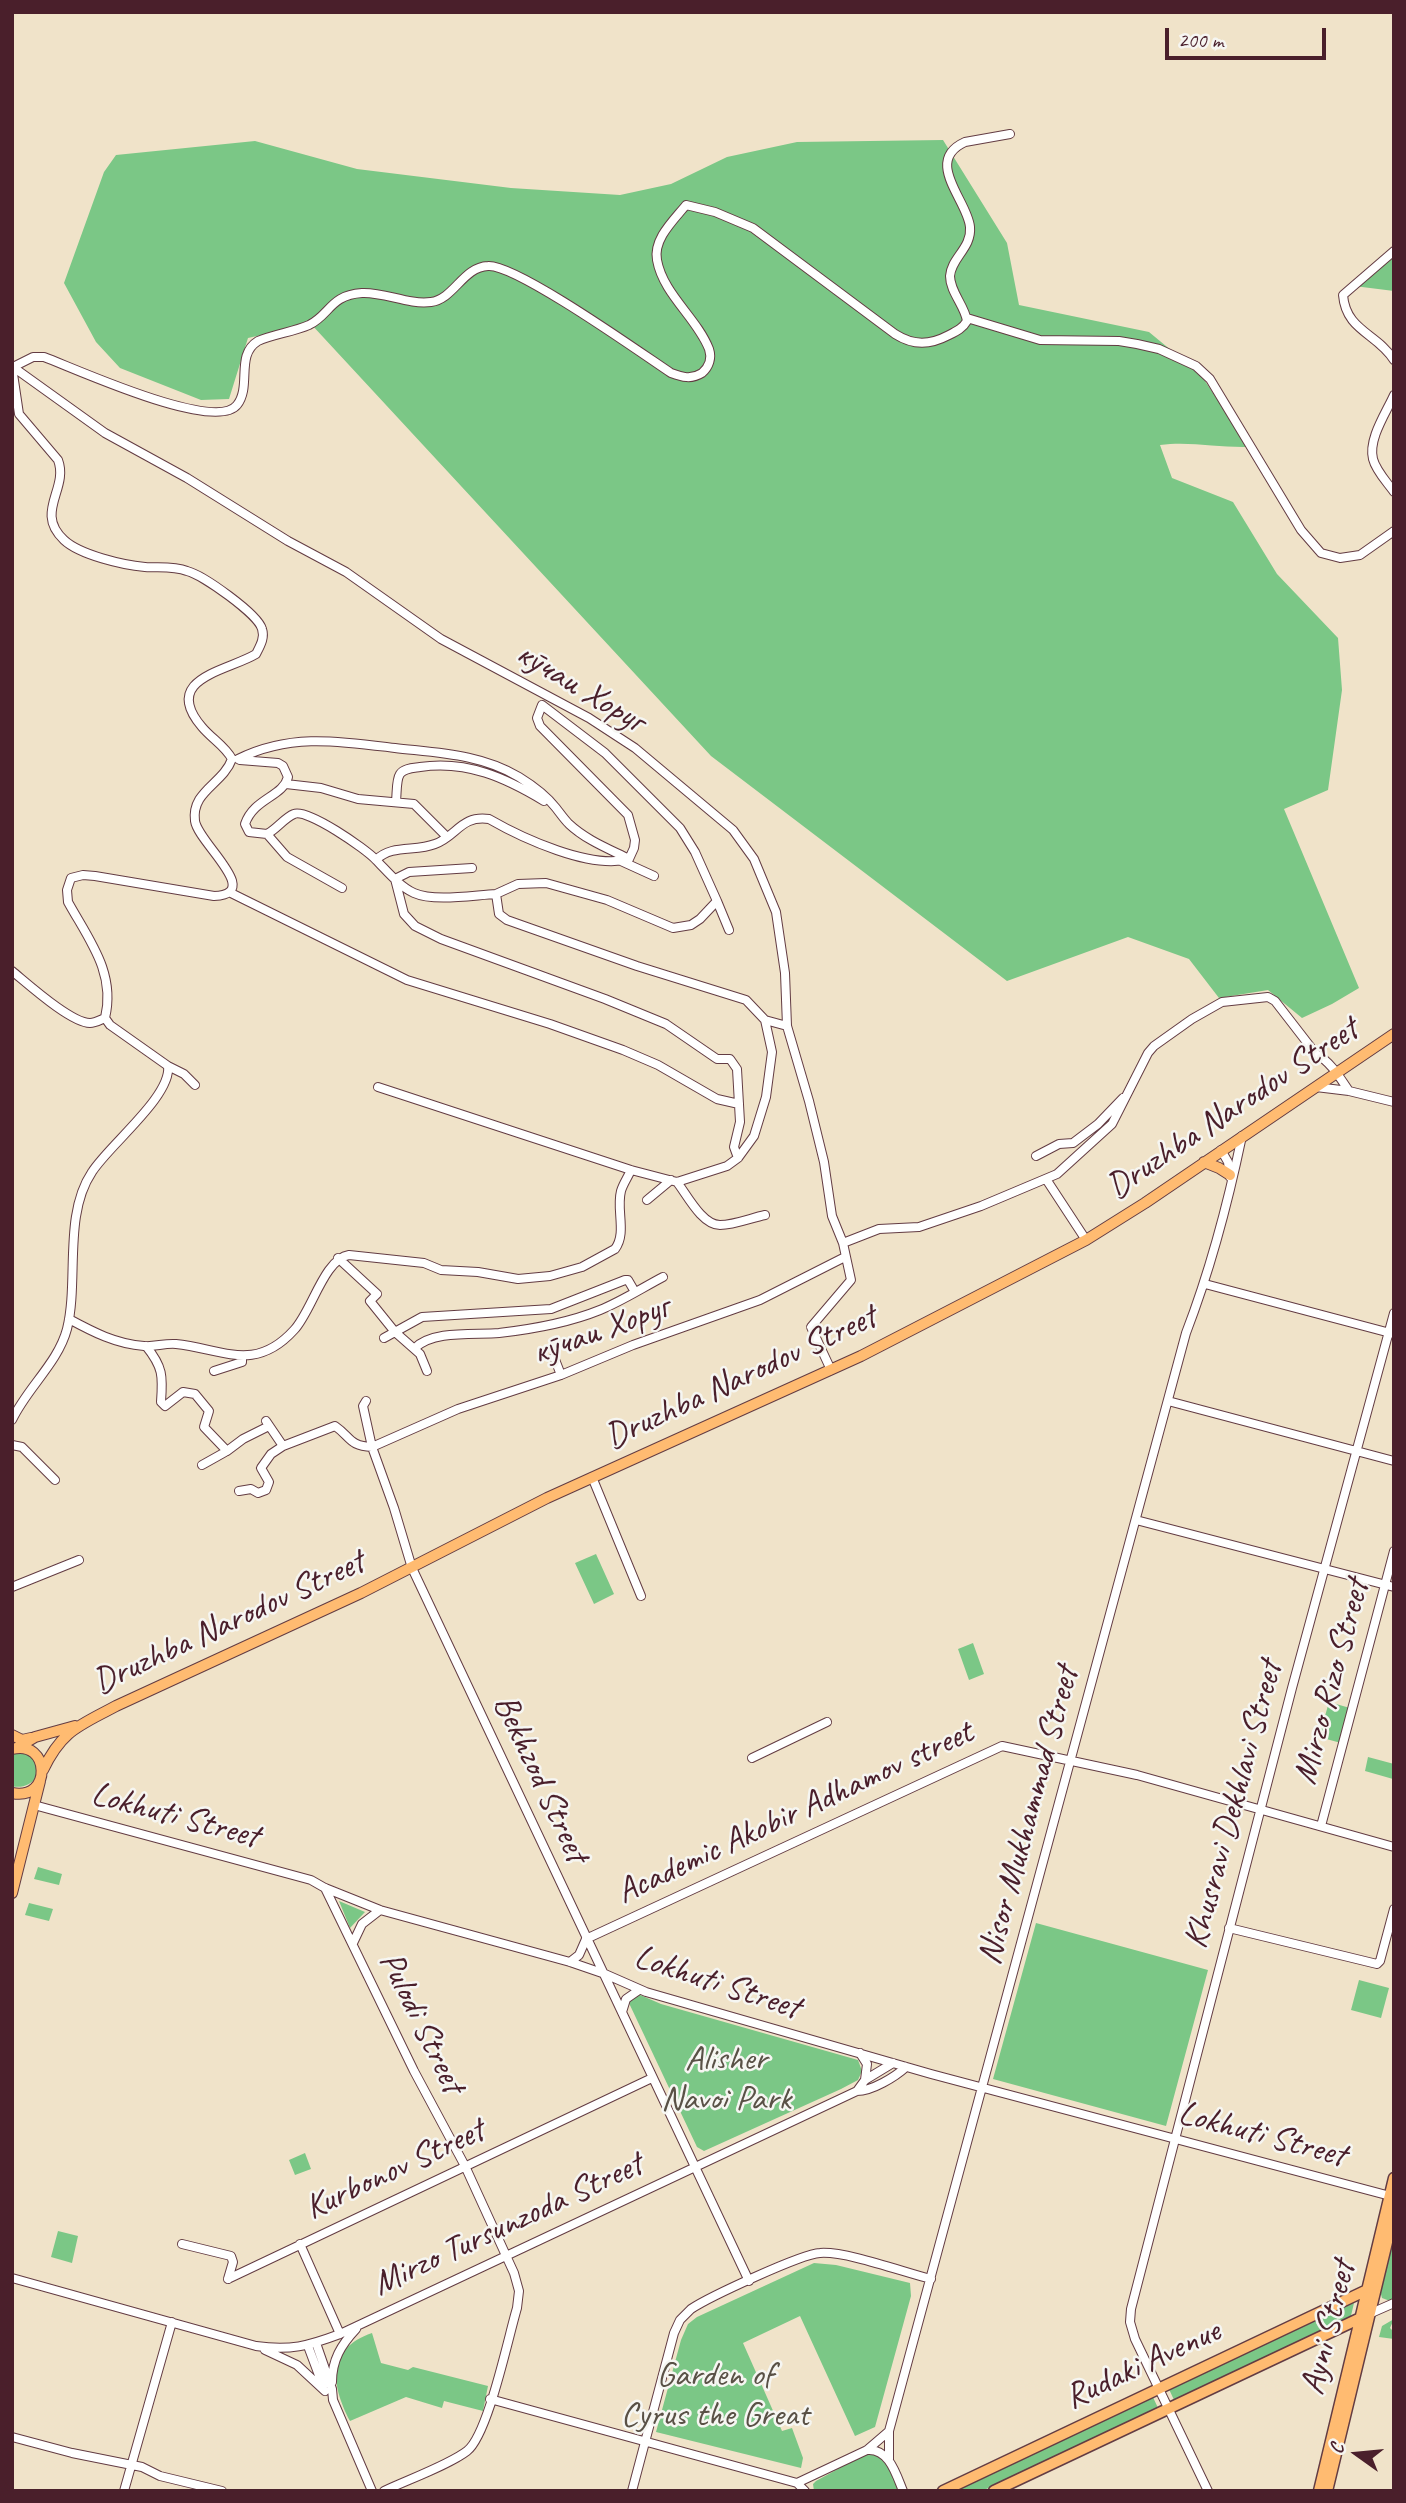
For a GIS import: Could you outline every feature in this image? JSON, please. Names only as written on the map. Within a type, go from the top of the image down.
[{"type":"highway","name":"Ayni Street","points":[[1319,2491],[1337,2430],[1364,2317],[1367,2290],[1391,2219],[1394,2178]]},
{"type":"highway","points":[[1364,2317],[1391,2219]]},
{"type":"highway","name":"Rudaki Avenue","points":[[943,2491],[1367,2290]]},
{"type":"highway","name":"Rudaki Avenue","points":[[994,2491],[1364,2317]]},
{"type":"highway","name":"Ayni Street","points":[[1327,2491],[1337,2430]]},
{"type":"main road","name":"Druzhba Narodov Street","points":[[83,1724],[177,1676],[412,1568],[547,1498],[831,1370],[1086,1240],[1394,1034]]},
{"type":"main road","points":[[1204,1162],[1230,1175]]},
{"type":"main road","points":[[12,1735],[22,1740],[83,1724]]},
{"type":"main road","points":[[15,1793],[31,1791],[61,1739],[83,1724]]},
{"type":"main road","points":[[15,1748],[35,1737]]},
{"type":"main road","points":[[12,1893],[41,1776],[41,1761],[35,1753],[27,1748],[15,1748]]},
{"type":"main road","points":[[15,1793],[34,1805]]},
{"type":"street","points":[[342,888],[287,858],[267,834],[249,832],[245,824],[260,802],[286,784],[288,777],[283,766],[235,759],[195,718],[190,699],[194,685],[204,676],[256,654],[263,638],[259,622],[252,614],[189,571],[136,566],[80,550],[63,540],[51,517],[61,466],[19,414],[12,367],[33,357],[44,357],[136,394],[210,412],[228,411],[236,407],[240,399],[247,355],[252,344],[310,324],[347,295],[372,293],[423,303],[439,300],[475,270],[489,265],[505,269],[586,316],[671,373],[693,377],[708,365],[709,350],[667,284],[657,260],[661,237],[686,205],[715,212],[753,228],[906,340],[924,344],[937,342],[964,327],[967,317],[950,275],[952,267],[968,243],[970,225],[951,184],[947,164],[949,158],[959,145],[965,142],[1010,134]]},
{"type":"street","points":[[1394,251],[1343,295],[1351,320],[1382,345],[1394,360]]},
{"type":"street","points":[[967,317],[1040,340],[1119,341],[1137,344],[1159,349],[1196,366],[1210,379],[1301,530],[1321,553],[1340,558],[1360,555],[1394,531]]},
{"type":"street","name":"кӯчаи Хоруг","points":[[12,367],[105,433],[187,478],[288,541],[346,572],[440,639],[589,718],[635,748],[705,804],[741,839],[765,883],[776,912],[785,973],[787,1026],[802,1074],[824,1162],[832,1216],[843,1243],[851,1280],[811,1327],[831,1370]]},
{"type":"street","points":[[1394,395],[1372,450],[1376,467],[1394,492]]},
{"type":"street","points":[[547,695],[537,718],[540,726],[628,815],[635,840],[634,848],[625,860]]},
{"type":"street","points":[[542,705],[605,753],[680,828],[695,852],[729,930]]},
{"type":"street","points":[[195,1085],[184,1074],[168,1066],[110,1025],[105,1018],[109,1000],[106,972],[68,902],[67,890],[71,878],[83,875],[204,895],[227,896],[231,893],[234,887],[230,872],[200,834],[195,810],[203,792],[227,772],[235,759],[275,746],[320,741],[355,742],[447,753],[503,769],[528,783],[556,807],[571,827],[654,876]]},
{"type":"street","points":[[396,801],[399,776],[402,772],[421,767],[443,766],[471,768],[498,776],[556,807]]},
{"type":"street","points":[[286,784],[321,788],[351,797],[414,804],[447,837]]},
{"type":"street","points":[[267,834],[293,814],[305,813],[362,846],[395,879],[421,895],[496,894],[526,882],[557,885],[607,900],[673,928],[691,925],[717,901]]},
{"type":"street","points":[[376,860],[387,852],[428,846],[447,837],[466,821],[482,818],[548,847],[590,858],[625,860]]},
{"type":"street","points":[[395,879],[409,872],[422,870],[472,868]]},
{"type":"street","points":[[395,879],[404,914],[415,926],[441,939],[666,1024],[695,1042],[711,1056],[730,1059],[738,1073],[739,1132],[734,1147],[738,1158]]},
{"type":"street","points":[[231,893],[407,980],[550,1024],[623,1050],[658,1065],[717,1098],[739,1104]]},
{"type":"street","points":[[496,894],[502,918],[637,966],[746,1000],[765,1020],[772,1052],[765,1097],[754,1136],[738,1158],[727,1166],[674,1181],[647,1200]]},
{"type":"street","points":[[12,971],[55,1006],[79,1021],[88,1023],[105,1018]]},
{"type":"street","points":[[843,1243],[879,1228],[919,1227],[981,1206],[1060,1172],[1112,1124],[1150,1049],[1192,1019],[1222,1002],[1268,997],[1281,1007],[1316,1054],[1337,1072],[1349,1091]]},
{"type":"street","points":[[765,1020],[787,1026]]},
{"type":"street","points":[[12,1420],[25,1397],[55,1357],[66,1332],[79,1207],[90,1173],[141,1117],[166,1083],[168,1066]]},
{"type":"street","points":[[378,1087],[631,1170],[674,1181],[703,1216],[714,1224],[722,1225],[765,1215]]},
{"type":"street","points":[[1316,1087],[1349,1091],[1394,1102]]},
{"type":"street","points":[[1036,1156],[1059,1144],[1073,1143],[1128,1093]]},
{"type":"street","name":"Nisor Mukhammad Street","points":[[904,2491],[889,2459],[889,2431],[1186,1333],[1205,1284],[1242,1136]]},
{"type":"street","name":"Nisor Mukhammad Street","points":[[1221,1150],[1228,1162],[1231,1188]]},
{"type":"street","points":[[214,1371],[269,1349],[293,1331],[307,1313],[331,1266],[338,1258],[349,1255],[424,1263],[441,1270],[518,1279],[550,1276],[582,1267],[618,1244],[621,1234],[621,1192],[631,1170]]},
{"type":"street","points":[[1046,1179],[1086,1240]]},
{"type":"street","name":"кӯчаи Хоруг","points":[[372,1447],[458,1409],[561,1375],[633,1345],[760,1300],[845,1257]]},
{"type":"street","points":[[338,1258],[377,1294],[370,1301],[395,1332],[415,1348],[427,1371]]},
{"type":"street","points":[[415,1348],[438,1336],[503,1332],[559,1323],[602,1309],[663,1277]]},
{"type":"street","points":[[384,1338],[422,1317],[560,1307],[595,1290],[625,1280],[628,1280],[635,1292]]},
{"type":"street","points":[[1205,1284],[1391,1333]]},
{"type":"street","name":"Khusravi Dekhlavi Street","points":[[1159,2388],[1133,2335],[1130,2313],[1260,1810],[1356,1451],[1391,1333],[1394,1313]]},
{"type":"street","points":[[69,1320],[106,1338],[146,1346],[176,1344],[258,1360]]},
{"type":"street","points":[[146,1346],[163,1376],[161,1402],[165,1406],[183,1392],[195,1394],[209,1411],[204,1427],[228,1451]]},
{"type":"street","points":[[554,1357],[561,1375]]},
{"type":"street","name":"Bekhzod Street","points":[[366,1401],[363,1406],[372,1447],[412,1568],[750,2281]]},
{"type":"street","points":[[1168,1401],[1394,1461]]},
{"type":"street","points":[[202,1465],[268,1424],[282,1447]]},
{"type":"street","points":[[239,1491],[251,1489],[258,1493],[266,1490],[269,1482],[261,1468],[271,1454],[335,1426],[349,1442],[372,1447]]},
{"type":"street","points":[[12,1445],[22,1447],[55,1480]]},
{"type":"street","points":[[592,1477],[641,1596]]},
{"type":"street","points":[[1136,1520],[1389,1586]]},
{"type":"street","name":"Mirzo Rizo Street","points":[[1321,1826],[1389,1586],[1394,1552]]},
{"type":"street","points":[[12,1587],[79,1560]]},
{"type":"street","points":[[752,1758],[827,1723]]},
{"type":"street","name":"Academic Akobir Adhamov street","points":[[586,1939],[1002,1746],[1137,1775],[1394,1847]]},
{"type":"street","name":"Lokhuti Street","points":[[34,1805],[311,1880],[380,1910],[570,1962],[605,1973],[639,1990],[906,2067],[1392,2196]]},
{"type":"street","name":"Pulodi Street","points":[[325,1888],[414,2071],[465,2166],[517,2283],[519,2298],[480,2434],[467,2451],[384,2491]]},
{"type":"street","points":[[1229,1928],[1377,1964],[1394,1909]]},
{"type":"street","points":[[353,1943],[362,1924],[380,1910]]},
{"type":"street","points":[[570,1962],[579,1955],[586,1939]]},
{"type":"street","points":[[622,2012],[626,1999],[639,1990]]},
{"type":"street","points":[[860,2053],[867,2064],[865,2080]]},
{"type":"street","name":"Mirzo Tursunzoda Street","points":[[857,2091],[859,2084],[893,2063]]},
{"type":"street","name":"Mirzo Tursunzoda Street","points":[[12,2278],[256,2346],[280,2349],[312,2345],[857,2091],[864,2091],[900,2073],[906,2067]]},
{"type":"street","name":"Kurbonov Street","points":[[182,2244],[231,2256],[233,2262],[228,2279],[652,2078]]},
{"type":"street","points":[[300,2244],[340,2334]]},
{"type":"street","points":[[632,2491],[673,2336],[680,2320],[694,2306],[799,2259],[821,2253],[843,2256],[930,2279]]},
{"type":"street","points":[[1364,2317],[1394,2303]]},
{"type":"street","points":[[124,2491],[172,2322]]},
{"type":"street","points":[[329,2390],[336,2357],[359,2325]]},
{"type":"street","points":[[312,2345],[372,2491]]},
{"type":"street","points":[[256,2346],[297,2365],[329,2390]]},
{"type":"street","points":[[1159,2388],[1208,2491]]},
{"type":"street","points":[[491,2399],[797,2483],[806,2491],[809,2477]]},
{"type":"street","points":[[797,2483],[867,2449],[889,2431]]},
{"type":"street","points":[[12,2437],[72,2453],[131,2464],[160,2476],[222,2491]]},
{"type":"street","points":[[867,2449],[878,2450],[889,2459]]},
{"type":"green space","points":[[943,140],[1007,243],[1019,305],[1149,332],[1201,375],[1249,447],[1160,445],[1172,478],[1233,502],[1277,574],[1338,638],[1342,690],[1328,790],[1284,809],[1359,988],[1302,1018],[1268,990],[1219,998],[1189,959],[1128,937],[1007,981],[711,756],[311,324],[248,338],[229,399],[201,400],[120,368],[96,342],[64,283],[104,172],[116,155],[255,141],[357,169],[511,188],[620,195],[671,184],[727,157],[797,142]]},
{"type":"green space","points":[[1394,249],[1394,291],[1354,286]]},
{"type":"green space","points":[[596,1554],[614,1594],[594,1604],[575,1563]]},
{"type":"green space","points":[[973,1643],[984,1674],[969,1680],[958,1649]]},
{"type":"green space","points":[[1329,1702],[1350,1708],[1341,1743],[1319,1737]]},
{"type":"green space","points":[[23,1752],[33,1757],[37,1764],[37,1775],[25,1786],[12,1786],[12,1753]]},
{"type":"green space","points":[[1368,1757],[1394,1764],[1393,1779],[1365,1771]]},
{"type":"green space","points":[[38,1867],[62,1874],[59,1885],[34,1879]]},
{"type":"green space","points":[[339,1901],[365,1912],[350,1928]]},
{"type":"green space","points":[[29,1903],[53,1909],[49,1921],[25,1915]]},
{"type":"green space","points":[[1036,1923],[1208,1970],[1166,2126],[993,2079]]},
{"type":"green space","points":[[1359,1980],[1389,1988],[1381,2018],[1351,2010]]},
{"type":"green space","name":"Alisher Navoi Park","points":[[638,1994],[661,2004],[858,2060],[862,2071],[858,2080],[841,2089],[704,2151],[697,2147],[628,2001]]},
{"type":"green space","points":[[305,2153],[311,2169],[295,2175],[289,2160]]},
{"type":"green space","points":[[58,2231],[78,2236],[72,2263],[51,2257]]},
{"type":"green space","points":[[1394,2236],[1394,2300],[1390,2301],[1382,2298],[1380,2291]]},
{"type":"green space","name":"Garden of Cyrus the Great","points":[[814,2263],[836,2265],[910,2283],[911,2296],[875,2427],[855,2436],[800,2316],[743,2343],[782,2431],[792,2428],[803,2458],[801,2468],[656,2432],[681,2340],[688,2324],[697,2317]]},
{"type":"green space","points":[[1354,2303],[1350,2320],[1174,2400],[1168,2387]]},
{"type":"green space","points":[[1394,2319],[1390,2328],[1394,2332],[1394,2339],[1379,2337],[1382,2326]]},
{"type":"green space","points":[[372,2333],[381,2363],[408,2370],[413,2367],[488,2386],[483,2411],[444,2401],[442,2408],[406,2397],[350,2421],[339,2394],[337,2369],[346,2348]]},
{"type":"green space","points":[[1152,2395],[1158,2408],[982,2491],[949,2491]]},
{"type":"green space","points":[[869,2452],[887,2460],[900,2491],[814,2491],[813,2484],[816,2481]]}]
